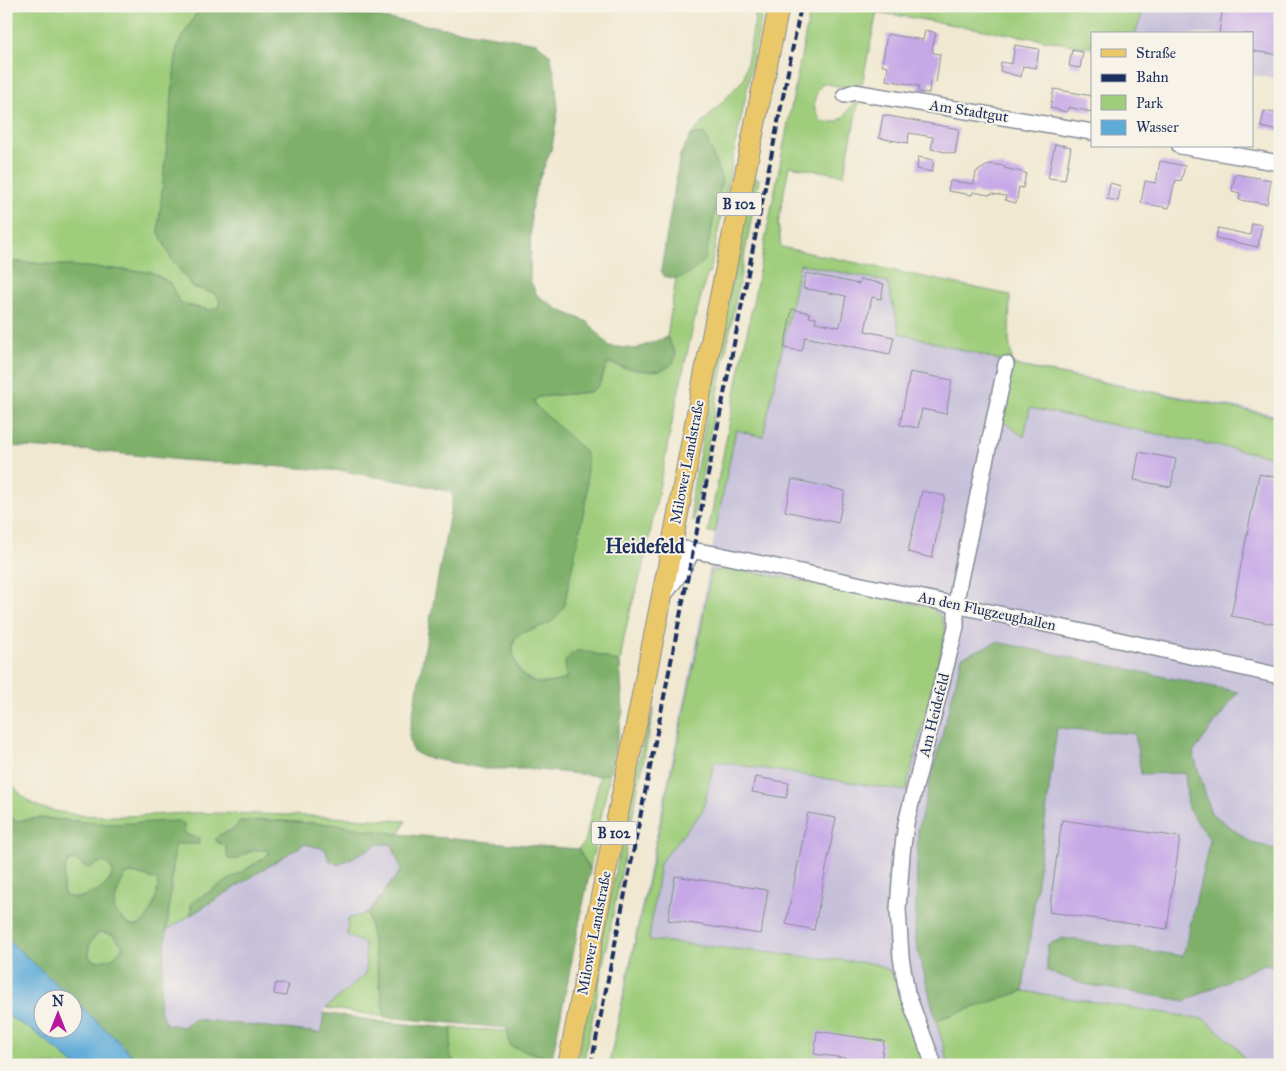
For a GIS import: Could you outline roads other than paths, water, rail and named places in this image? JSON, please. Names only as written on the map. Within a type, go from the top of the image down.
[{"type":"main road","name":"Milower Landstraße","points":[[568,1065],[779,6]]},
{"type":"street","name":"Am Stadtgut","points":[[846,95],[854,92],[1091,132]]},
{"type":"street","points":[[1192,148],[1280,163]]},
{"type":"street","name":"Am Heidefeld","points":[[934,1065],[907,993],[901,957],[898,909],[902,854],[906,822],[956,627],[956,605],[961,575],[1006,364]]},
{"type":"street","name":"An den Flugzeughallen","points":[[671,547],[694,550],[956,605],[1280,676]]},
{"type":"street","points":[[661,601],[694,550]]},
{"type":"water","points":[[6,938],[61,988],[32,988],[32,1030],[6,1015]]},
{"type":"water","points":[[82,1007],[141,1065],[75,1065],[42,1038],[82,1038]]},
{"type":"railway","points":[[591,1065],[801,6]]},
{"type":"district","name":"Heidefeld","points":[[645,546]]}]
